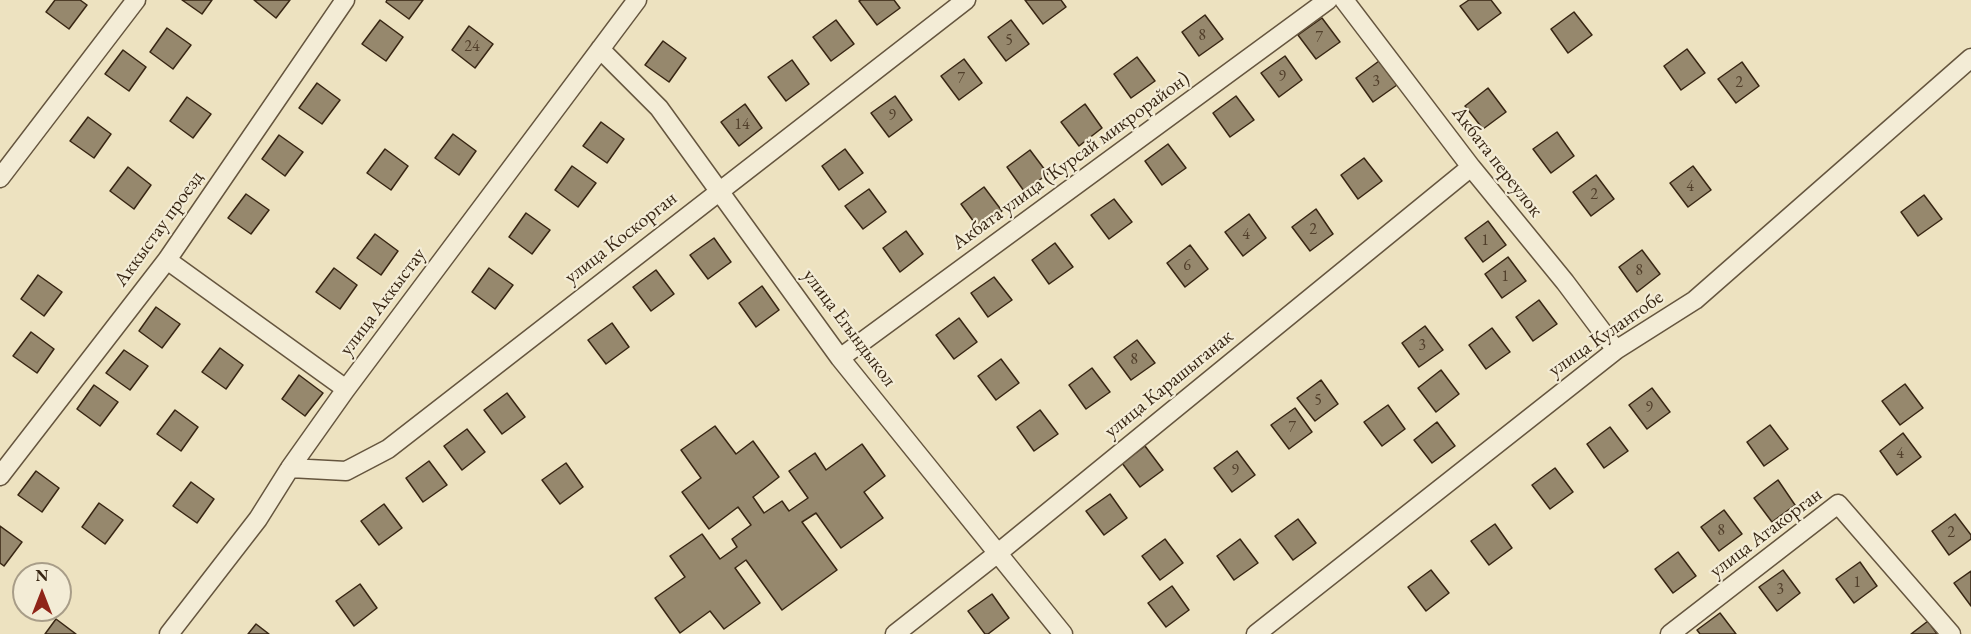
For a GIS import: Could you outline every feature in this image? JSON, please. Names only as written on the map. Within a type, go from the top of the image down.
[{"type":"street","points":[[0,178],[136,0]]},
{"type":"street","name":"Аккыстау проезд","points":[[0,476],[167,260],[345,0]]},
{"type":"street","name":"улица Аккыстау","points":[[178,631],[258,519],[290,468],[346,389],[638,0]]},
{"type":"street","name":"улица Коскорган","points":[[290,468],[346,471],[388,449],[966,0]]},
{"type":"street","name":"Акбата улица (Курсай микрорайон)","points":[[840,358],[1328,0]]},
{"type":"street","name":"Акбата переулок","points":[[1344,0],[1471,167],[1565,282],[1616,350]]},
{"type":"street","name":"улица Егындыкол","points":[[600,49],[659,108],[840,358],[1063,634]]},
{"type":"street","name":"улица Кулантобе","points":[[1256,634],[1616,350],[1695,300],[1971,58]]},
{"type":"street","name":"улица Карашыганак","points":[[895,634],[998,553],[1471,167]]},
{"type":"street","points":[[167,260],[346,389]]},
{"type":"street","name":"улица Атакорган","points":[[1670,634],[1838,504],[1951,634]]},
{"type":"building","points":[[55,0],[80,0],[87,5],[69,29],[46,12]]},
{"type":"building","points":[[182,0],[212,0],[202,14]]},
{"type":"building","points":[[254,0],[290,0],[276,18]]},
{"type":"building","points":[[387,0],[423,0],[409,19],[386,2]]},
{"type":"building","points":[[894,0],[900,8],[877,25],[859,1]]},
{"type":"building","points":[[1025,0],[1061,0],[1066,7],[1043,24]]},
{"type":"building","points":[[1469,0],[1491,0],[1501,13],[1478,30],[1460,6]]},
{"type":"building","points":[[1574,12],[1592,35],[1568,53],[1551,29]]},
{"type":"building","points":[[1205,15],[1223,39],[1199,56],[1182,32]]},
{"type":"building","points":[[1322,18],[1340,42],[1316,59],[1298,35]]},
{"type":"building","points":[[380,20],[403,37],[386,61],[362,44]]},
{"type":"building","points":[[836,20],[854,44],[831,61],[813,37]]},
{"type":"building","points":[[1011,20],[1029,44],[1006,61],[988,37]]},
{"type":"building","points":[[469,26],[493,44],[475,68],[452,50]]},
{"type":"building","points":[[167,28],[191,45],[173,69],[150,52]]},
{"type":"building","points":[[663,41],[686,58],[669,82],[645,65]]},
{"type":"building","points":[[1687,49],[1705,73],[1681,90],[1664,66]]},
{"type":"building","points":[[123,50],[146,67],[129,91],[105,74]]},
{"type":"building","points":[[1285,56],[1302,80],[1279,97],[1261,73]]},
{"type":"building","points":[[1137,57],[1155,81],[1131,98],[1114,74]]},
{"type":"building","points":[[964,59],[982,83],[959,100],[941,76]]},
{"type":"building","points":[[792,60],[809,84],[786,101],[768,77]]},
{"type":"building","points":[[1379,61],[1397,85],[1373,102],[1356,78]]},
{"type":"building","points":[[1742,62],[1759,86],[1736,103],[1718,79]]},
{"type":"building","points":[[317,83],[340,100],[322,124],[299,108]]},
{"type":"building","points":[[1488,88],[1506,112],[1483,129],[1465,106]]},
{"type":"building","points":[[895,96],[912,120],[889,137],[871,113]]},
{"type":"building","points":[[1236,96],[1254,120],[1230,137],[1213,113]]},
{"type":"building","points":[[187,97],[211,114],[193,138],[170,121]]},
{"type":"building","points":[[745,104],[762,128],[739,146],[721,122]]},
{"type":"building","points":[[1085,104],[1102,128],[1079,146],[1061,122]]},
{"type":"building","points":[[88,117],[111,134],[94,158],[70,141]]},
{"type":"building","points":[[601,122],[624,139],[607,163],[583,146]]},
{"type":"building","points":[[1557,132],[1574,156],[1551,173],[1533,149]]},
{"type":"building","points":[[453,134],[476,151],[459,175],[435,158]]},
{"type":"building","points":[[279,135],[303,152],[285,176],[262,159]]},
{"type":"building","points":[[1168,144],[1186,168],[1162,185],[1145,161]]},
{"type":"building","points":[[385,149],[408,166],[391,190],[367,173]]},
{"type":"building","points":[[845,149],[863,173],[839,190],[822,166]]},
{"type":"building","points":[[1030,150],[1048,174],[1024,191],[1007,167]]},
{"type":"building","points":[[1364,158],[1382,181],[1358,199],[1341,175]]},
{"type":"building","points":[[572,166],[596,183],[578,207],[555,190]]},
{"type":"building","points":[[1693,166],[1711,190],[1688,207],[1670,183]]},
{"type":"building","points":[[128,167],[151,185],[134,209],[110,191]]},
{"type":"building","points":[[1596,175],[1614,199],[1591,216],[1573,192]]},
{"type":"building","points":[[984,187],[1002,211],[979,229],[961,204]]},
{"type":"building","points":[[869,189],[886,212],[863,229],[845,206]]},
{"type":"building","points":[[246,194],[269,210],[251,234],[228,218]]},
{"type":"building","points":[[1924,195],[1942,219],[1918,236],[1901,212]]},
{"type":"building","points":[[1114,199],[1132,222],[1109,239],[1091,215]]},
{"type":"building","points":[[1316,209],[1333,234],[1310,251],[1292,227]]},
{"type":"building","points":[[526,213],[550,230],[532,254],[509,237]]},
{"type":"building","points":[[1249,214],[1266,238],[1243,256],[1225,232]]},
{"type":"building","points":[[1488,221],[1506,245],[1483,262],[1465,238]]},
{"type":"building","points":[[906,231],[923,254],[900,272],[883,248]]},
{"type":"building","points":[[375,234],[398,251],[381,275],[357,258]]},
{"type":"building","points":[[714,238],[731,262],[708,279],[690,255]]},
{"type":"building","points":[[1055,243],[1073,267],[1049,284],[1032,260]]},
{"type":"building","points":[[1190,245],[1208,269],[1185,287],[1167,263]]},
{"type":"building","points":[[1642,250],[1660,274],[1637,292],[1619,267]]},
{"type":"building","points":[[1508,257],[1526,281],[1502,298],[1485,274]]},
{"type":"building","points":[[334,268],[357,285],[340,309],[316,292]]},
{"type":"building","points":[[489,268],[513,285],[495,309],[472,292]]},
{"type":"building","points":[[656,270],[674,294],[651,311],[633,287]]},
{"type":"building","points":[[38,275],[62,292],[44,316],[21,299]]},
{"type":"building","points":[[994,277],[1012,300],[988,317],[971,293]]},
{"type":"building","points":[[762,286],[779,310],[756,327],[739,303]]},
{"type":"building","points":[[1539,300],[1557,324],[1533,341],[1516,317]]},
{"type":"building","points":[[156,307],[180,324],[162,348],[139,331]]},
{"type":"building","points":[[959,318],[977,342],[954,359],[936,335]]},
{"type":"building","points":[[612,323],[629,347],[606,364],[588,340]]},
{"type":"building","points":[[1425,326],[1443,350],[1419,367],[1402,343]]},
{"type":"building","points":[[1492,328],[1510,352],[1486,369],[1469,345]]},
{"type":"building","points":[[31,332],[54,349],[37,373],[13,356]]},
{"type":"building","points":[[1137,340],[1155,363],[1131,380],[1114,357]]},
{"type":"building","points":[[220,348],[243,365],[226,389],[202,372]]},
{"type":"building","points":[[124,350],[148,366],[130,390],[106,373]]},
{"type":"building","points":[[1001,359],[1019,383],[996,400],[978,376]]},
{"type":"building","points":[[1092,368],[1110,392],[1086,409],[1069,385]]},
{"type":"building","points":[[1441,370],[1459,394],[1436,412],[1418,388]]},
{"type":"building","points":[[299,375],[323,393],[305,416],[282,399]]},
{"type":"building","points":[[1321,380],[1338,404],[1315,421],[1297,398]]},
{"type":"building","points":[[1905,384],[1923,408],[1900,425],[1882,401]]},
{"type":"building","points":[[94,385],[118,402],[100,426],[77,409]]},
{"type":"building","points":[[1652,388],[1670,412],[1647,429],[1629,405]]},
{"type":"building","points":[[507,393],[525,417],[502,434],[484,410]]},
{"type":"building","points":[[1388,405],[1405,429],[1382,446],[1364,422]]},
{"type":"building","points":[[1295,408],[1312,432],[1289,449],[1271,425]]},
{"type":"building","points":[[175,410],[198,427],[181,451],[157,434]]},
{"type":"building","points":[[1040,410],[1058,434],[1034,451],[1017,427]]},
{"type":"building","points":[[1437,422],[1455,446],[1432,463],[1414,440]]},
{"type":"building","points":[[1770,425],[1788,449],[1764,466],[1747,442]]},
{"type":"building","points":[[715,426],[736,454],[753,441],[779,477],[753,497],[764,513],[782,501],[789,511],[808,498],[789,471],[815,453],[826,470],[862,444],[885,476],[864,492],[883,518],[841,548],[816,513],[802,522],[837,570],[782,610],[746,560],[735,568],[760,603],[724,629],[710,611],[680,633],[655,598],[685,577],[670,556],[702,534],[720,559],[737,547],[732,539],[751,525],[738,507],[709,529],[682,492],[701,478],[681,450]]},
{"type":"building","points":[[1610,427],[1628,451],[1604,468],[1587,444]]},
{"type":"building","points":[[467,429],[485,452],[462,470],[444,446]]},
{"type":"building","points":[[1903,433],[1921,457],[1897,475],[1880,451]]},
{"type":"building","points":[[1145,446],[1163,470],[1140,487],[1122,463]]},
{"type":"building","points":[[1237,451],[1255,475],[1232,492],[1214,468]]},
{"type":"building","points":[[429,461],[447,485],[423,502],[406,478]]},
{"type":"building","points":[[566,463],[583,487],[560,504],[542,480]]},
{"type":"building","points":[[1555,468],[1573,492],[1550,509],[1532,485]]},
{"type":"building","points":[[36,471],[59,488],[42,512],[18,495]]},
{"type":"building","points":[[1778,480],[1795,505],[1772,522],[1754,498]]},
{"type":"building","points":[[191,482],[214,499],[197,523],[173,506]]},
{"type":"building","points":[[1110,494],[1127,518],[1104,535],[1086,511]]},
{"type":"building","points":[[99,503],[123,520],[105,544],[82,527]]},
{"type":"building","points":[[384,504],[402,528],[379,545],[361,521]]},
{"type":"building","points":[[1724,510],[1742,534],[1719,551],[1701,527]]},
{"type":"building","points":[[1955,514],[1971,535],[1971,539],[1949,555],[1932,531]]},
{"type":"building","points":[[1298,519],[1316,543],[1293,560],[1275,536]]},
{"type":"building","points":[[1495,524],[1512,548],[1489,565],[1471,541]]},
{"type":"building","points":[[0,526],[22,542],[4,566],[0,563]]},
{"type":"building","points":[[1165,539],[1183,563],[1160,580],[1142,556]]},
{"type":"building","points":[[1240,539],[1258,563],[1234,580],[1217,556]]},
{"type":"building","points":[[1678,552],[1696,576],[1673,593],[1655,569]]},
{"type":"building","points":[[1860,562],[1877,586],[1854,603],[1836,579]]},
{"type":"building","points":[[1431,570],[1449,593],[1426,611],[1408,587]]},
{"type":"building","points":[[1783,570],[1800,593],[1777,611],[1759,587]]},
{"type":"building","points":[[1971,571],[1971,606],[1954,583]]},
{"type":"building","points":[[360,584],[377,608],[354,626],[336,601]]},
{"type":"building","points":[[1172,586],[1189,610],[1166,627],[1148,603]]},
{"type":"building","points":[[992,594],[1009,618],[985,634],[968,611]]},
{"type":"building","points":[[1720,613],[1736,634],[1700,634],[1697,630]]},
{"type":"building","points":[[1928,621],[1937,634],[1911,634]]},
{"type":"building","points":[[54,622],[60,622],[76,634],[45,634]]},
{"type":"building","points":[[256,624],[269,634],[248,634]]}]
